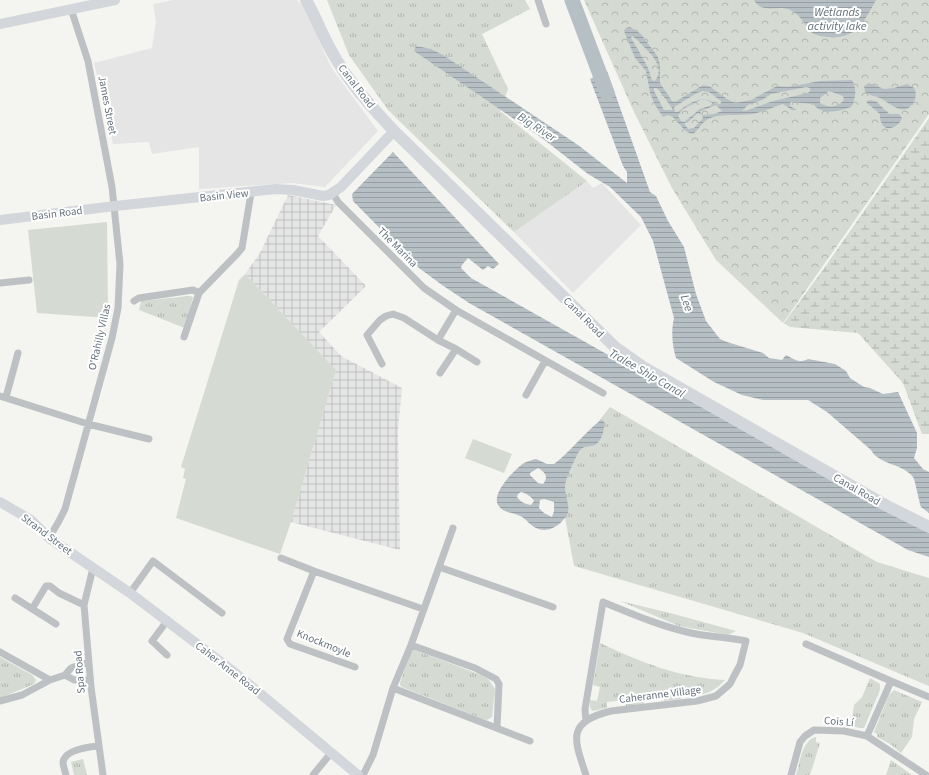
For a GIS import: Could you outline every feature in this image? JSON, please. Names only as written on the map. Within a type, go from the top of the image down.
[{"type":"main road","points":[[0,24],[115,0]]},
{"type":"main road","points":[[306,0],[315,17]]},
{"type":"main road","points":[[312,0],[315,17]]},
{"type":"main road","name":"Canal Road","points":[[315,17],[332,53],[345,73],[361,94],[394,131],[597,330],[627,356],[643,367],[886,506],[929,527]]},
{"type":"main road","points":[[332,192],[342,187],[394,131]]},
{"type":"main road","name":"Basin View","points":[[115,206],[251,193],[276,189],[292,190],[323,196],[329,195],[332,192]]},
{"type":"main road","name":"Basin Road","points":[[0,220],[115,206]]},
{"type":"main road","name":"Strand Street","points":[[0,502],[31,520],[49,538],[93,568]]},
{"type":"main road","name":"Caher Anne Road","points":[[93,568],[167,621],[259,692],[358,775]]},
{"type":"street","points":[[538,0],[546,24]]},
{"type":"street","name":"James Street","points":[[71,9],[88,61],[115,206]]},
{"type":"street","name":"The Marina","points":[[332,192],[338,202],[424,288],[456,310],[603,393]]},
{"type":"street","points":[[184,337],[199,293],[242,248],[251,193]]},
{"type":"street","name":"O'Rahilly Villas","points":[[49,538],[64,509],[112,338],[118,308],[120,264],[115,206]]},
{"type":"street","points":[[0,283],[29,280]]},
{"type":"street","points":[[134,301],[139,298],[193,290],[199,293]]},
{"type":"street","points":[[438,340],[456,310]]},
{"type":"street","points":[[382,364],[367,335],[380,320],[386,316],[394,314],[404,318],[438,340],[477,362]]},
{"type":"street","points":[[440,374],[456,349]]},
{"type":"street","points":[[18,353],[3,397],[88,424],[149,439]]},
{"type":"street","points":[[526,395],[546,361]]},
{"type":"street","points":[[363,775],[373,755],[393,688],[411,645],[453,528]]},
{"type":"street","points":[[282,558],[314,571],[423,609]]},
{"type":"street","points":[[130,594],[153,561],[222,614]]},
{"type":"street","points":[[440,567],[553,607]]},
{"type":"street","name":"Spa Road","points":[[93,568],[84,605],[90,680],[103,775]]},
{"type":"street","name":"Knockmoyle","points":[[314,571],[287,639],[290,644],[355,668]]},
{"type":"street","points":[[32,609],[46,586],[50,586],[59,593],[84,605]]},
{"type":"street","points":[[15,598],[56,624]]},
{"type":"street","name":"Caheranne Village","points":[[603,602],[665,626],[692,634],[729,637],[746,641],[740,665],[730,684],[716,696],[697,701],[611,711],[600,714],[586,721],[585,709],[603,602]]},
{"type":"street","points":[[167,621],[152,641],[167,655]]},
{"type":"street","points":[[806,644],[929,697]]},
{"type":"street","points":[[411,645],[475,668],[496,679],[498,684],[497,728]]},
{"type":"street","points":[[0,652],[50,680]]},
{"type":"street","points":[[0,702],[22,695],[50,680],[65,675],[71,668],[88,662]]},
{"type":"street","points":[[65,675],[74,680],[90,680]]},
{"type":"street","name":"Cois Lí","points":[[867,736],[891,681]]},
{"type":"street","points":[[393,688],[530,741]]},
{"type":"street","points":[[586,721],[580,725],[576,739],[586,775]]},
{"type":"street","name":"Cois Lí","points":[[791,775],[800,742],[805,736],[814,730],[844,731],[867,736],[926,775]]},
{"type":"street","points":[[66,775],[63,763],[68,754],[81,748],[98,746]]},
{"type":"street","points":[[314,775],[331,753]]},
{"type":"shaded area","points":[[173,0],[297,0],[307,10],[323,50],[333,70],[378,131],[325,187],[292,183],[199,189],[199,147],[152,154],[149,142],[113,144],[94,63],[152,48],[156,21],[153,4]]},
{"type":"shaded area","points":[[587,181],[593,188],[602,183],[641,225],[573,293],[514,232]]},
{"type":"shaded area","points":[[288,195],[336,205],[318,236],[366,286],[319,332],[341,356],[402,388],[398,430],[400,550],[291,522],[336,370],[245,274],[260,253]]},
{"type":"green space","points":[[327,0],[525,0],[530,9],[482,34],[508,89],[500,111],[587,181],[514,232],[388,110],[349,55]]},
{"type":"green space","points":[[584,0],[929,0],[929,114],[783,323],[716,260],[672,188],[634,112]]},
{"type":"green space","points":[[929,118],[929,434],[922,434],[903,383],[858,333],[790,327],[784,323]]},
{"type":"green space","points":[[107,222],[108,318],[37,313],[28,230]]},
{"type":"green space","points":[[245,274],[336,370],[291,522],[280,554],[176,518],[186,479],[183,478],[185,469],[181,467],[239,280]]},
{"type":"green space","points":[[190,296],[193,297],[185,328],[139,310],[141,301]]},
{"type":"green space","points":[[610,407],[877,562],[929,578],[929,686],[803,633],[574,566],[557,474]]},
{"type":"green space","points":[[473,439],[512,454],[504,473],[465,458]]},
{"type":"green space","points":[[620,601],[736,631],[728,635],[679,626]]},
{"type":"green space","points":[[600,643],[630,657],[661,668],[708,679],[725,680],[714,690],[699,695],[698,690],[681,693],[681,699],[664,701],[663,695],[644,697],[644,704],[626,706],[625,700],[607,702],[607,708],[592,711],[590,707],[590,700],[597,701],[600,687],[593,685]]},
{"type":"green space","points":[[412,649],[481,675],[489,680],[495,689],[492,717],[487,720],[483,719],[402,687],[400,683]]},
{"type":"green space","points":[[0,657],[32,675],[36,680],[34,684],[0,698]]},
{"type":"green space","points":[[870,678],[880,684],[880,690],[864,728],[851,726],[854,705],[862,697]]},
{"type":"green space","points":[[894,690],[922,702],[914,719],[912,737],[901,753],[890,744],[877,737],[877,734],[874,732],[889,695]]},
{"type":"green space","points":[[816,737],[816,742],[820,743],[811,772],[809,775],[796,775],[800,758],[805,747],[811,739]]},
{"type":"green space","points":[[83,759],[87,775],[74,775],[71,762]]},
{"type":"green space","points":[[891,760],[912,775],[886,775]]},
{"type":"water","name":"Wetlands activity lake","points":[[754,0],[876,0],[868,15],[853,32],[838,37],[823,37],[814,34],[794,12],[785,8],[761,7]]},
{"type":"water","points":[[630,27],[641,34],[658,57],[660,66],[660,83],[672,101],[675,102],[703,85],[709,86],[735,103],[751,100],[777,86],[788,87],[820,81],[852,80],[854,83],[855,94],[851,107],[838,111],[827,112],[818,109],[813,104],[791,102],[790,106],[797,110],[792,110],[783,104],[748,115],[724,115],[713,117],[702,124],[693,134],[685,130],[672,117],[668,115],[663,117],[655,105],[650,93],[646,71],[635,58],[624,31],[626,28]],"holes":[[[632,36],[657,62],[659,71],[655,81],[652,80],[648,68],[631,38]],[[806,87],[810,88],[808,93],[773,101],[742,111],[748,105],[762,100],[771,94]],[[654,88],[656,88],[672,108],[672,110],[664,110],[654,91]],[[703,91],[709,92],[721,101],[721,103],[718,105],[706,100],[713,103],[712,105],[700,109],[684,122],[681,121],[678,116],[680,113],[685,108],[701,100],[675,112],[674,107]],[[829,91],[843,96],[844,100],[835,106],[826,106],[820,103],[820,98]],[[716,105],[722,111],[714,114],[703,115],[700,112]],[[698,113],[702,115],[703,118],[694,128],[688,129],[684,123],[688,122]]]},
{"type":"water","name":"Big River","points":[[416,46],[431,49],[443,55],[578,145],[627,183],[627,172],[623,166],[590,79],[607,71],[650,192],[656,196],[668,221],[684,247],[696,294],[706,321],[720,339],[763,353],[769,358],[782,360],[786,355],[799,361],[808,359],[835,364],[846,371],[850,378],[864,387],[883,394],[898,392],[917,433],[917,448],[914,458],[923,469],[929,472],[929,513],[921,507],[914,479],[908,472],[879,459],[871,450],[827,412],[808,400],[763,400],[742,395],[714,382],[676,358],[672,338],[674,318],[653,241],[641,217],[610,187],[588,174],[542,138],[414,51]]},
{"type":"water","points":[[869,83],[884,89],[907,84],[914,88],[916,94],[915,99],[909,107],[905,109],[897,108],[880,98],[865,92],[864,86]]},
{"type":"water","points":[[871,100],[877,102],[889,114],[899,114],[902,118],[899,124],[890,128],[884,127],[880,119],[880,114],[867,103],[867,101]]},
{"type":"water","points":[[393,152],[499,264],[493,269],[488,266],[483,270],[468,258],[461,268],[471,278],[874,504],[929,533],[929,557],[908,550],[469,303],[419,268],[353,201],[352,194]]},
{"type":"water","points":[[601,420],[604,421],[600,441],[595,445],[584,447],[580,450],[572,465],[566,479],[565,487],[568,512],[558,525],[554,528],[541,530],[534,527],[522,517],[500,508],[497,500],[498,494],[505,482],[520,466],[526,462],[536,459],[547,464],[554,464]],"holes":[[[538,468],[543,471],[546,477],[543,484],[538,483],[530,475],[530,473]],[[521,492],[525,493],[534,501],[531,505],[525,503],[517,497]],[[544,499],[554,502],[552,517],[544,513],[539,508],[540,500]]]},
{"type":"waterway","name":"Lee","points":[[572,0],[607,93]]},
{"type":"water label","name":"Tralee Ship Canal","points":[[647,373]]}]
